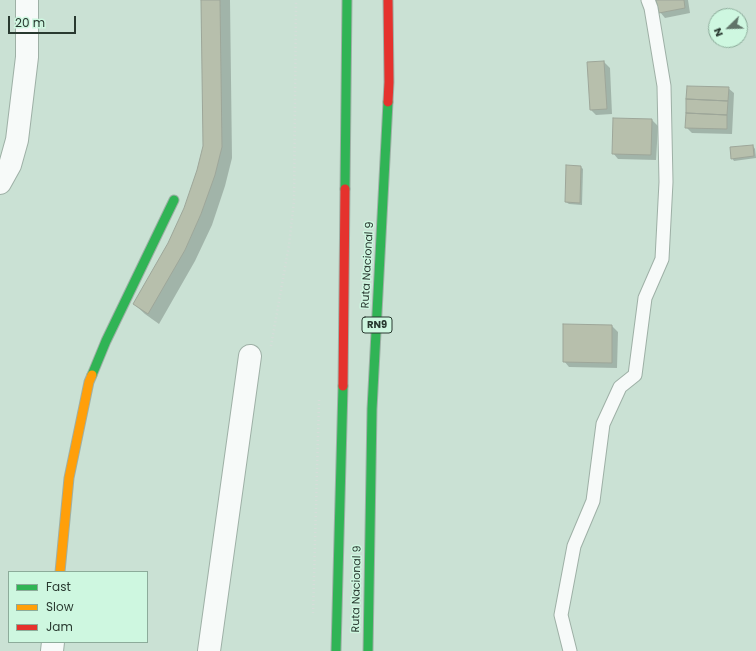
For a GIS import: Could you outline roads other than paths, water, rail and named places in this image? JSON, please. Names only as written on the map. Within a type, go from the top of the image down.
[{"type":"main road","name":"Ruta Nacional 9","points":[[336,651],[342,439],[347,0]]},
{"type":"main road","name":"Ruta Nacional 9","points":[[368,651],[372,409],[389,82],[388,0]]},
{"type":"main road","points":[[60,571],[69,478],[89,382],[106,341],[174,200]]},
{"type":"street","points":[[0,183],[10,165],[17,140],[27,57],[27,0]]},
{"type":"street","points":[[210,651],[260,353]]},
{"type":"lane","points":[[570,651],[561,615],[574,546],[593,500],[603,424],[620,387],[635,375],[644,298],[662,259],[666,182],[664,86],[651,8],[648,0]]}]
